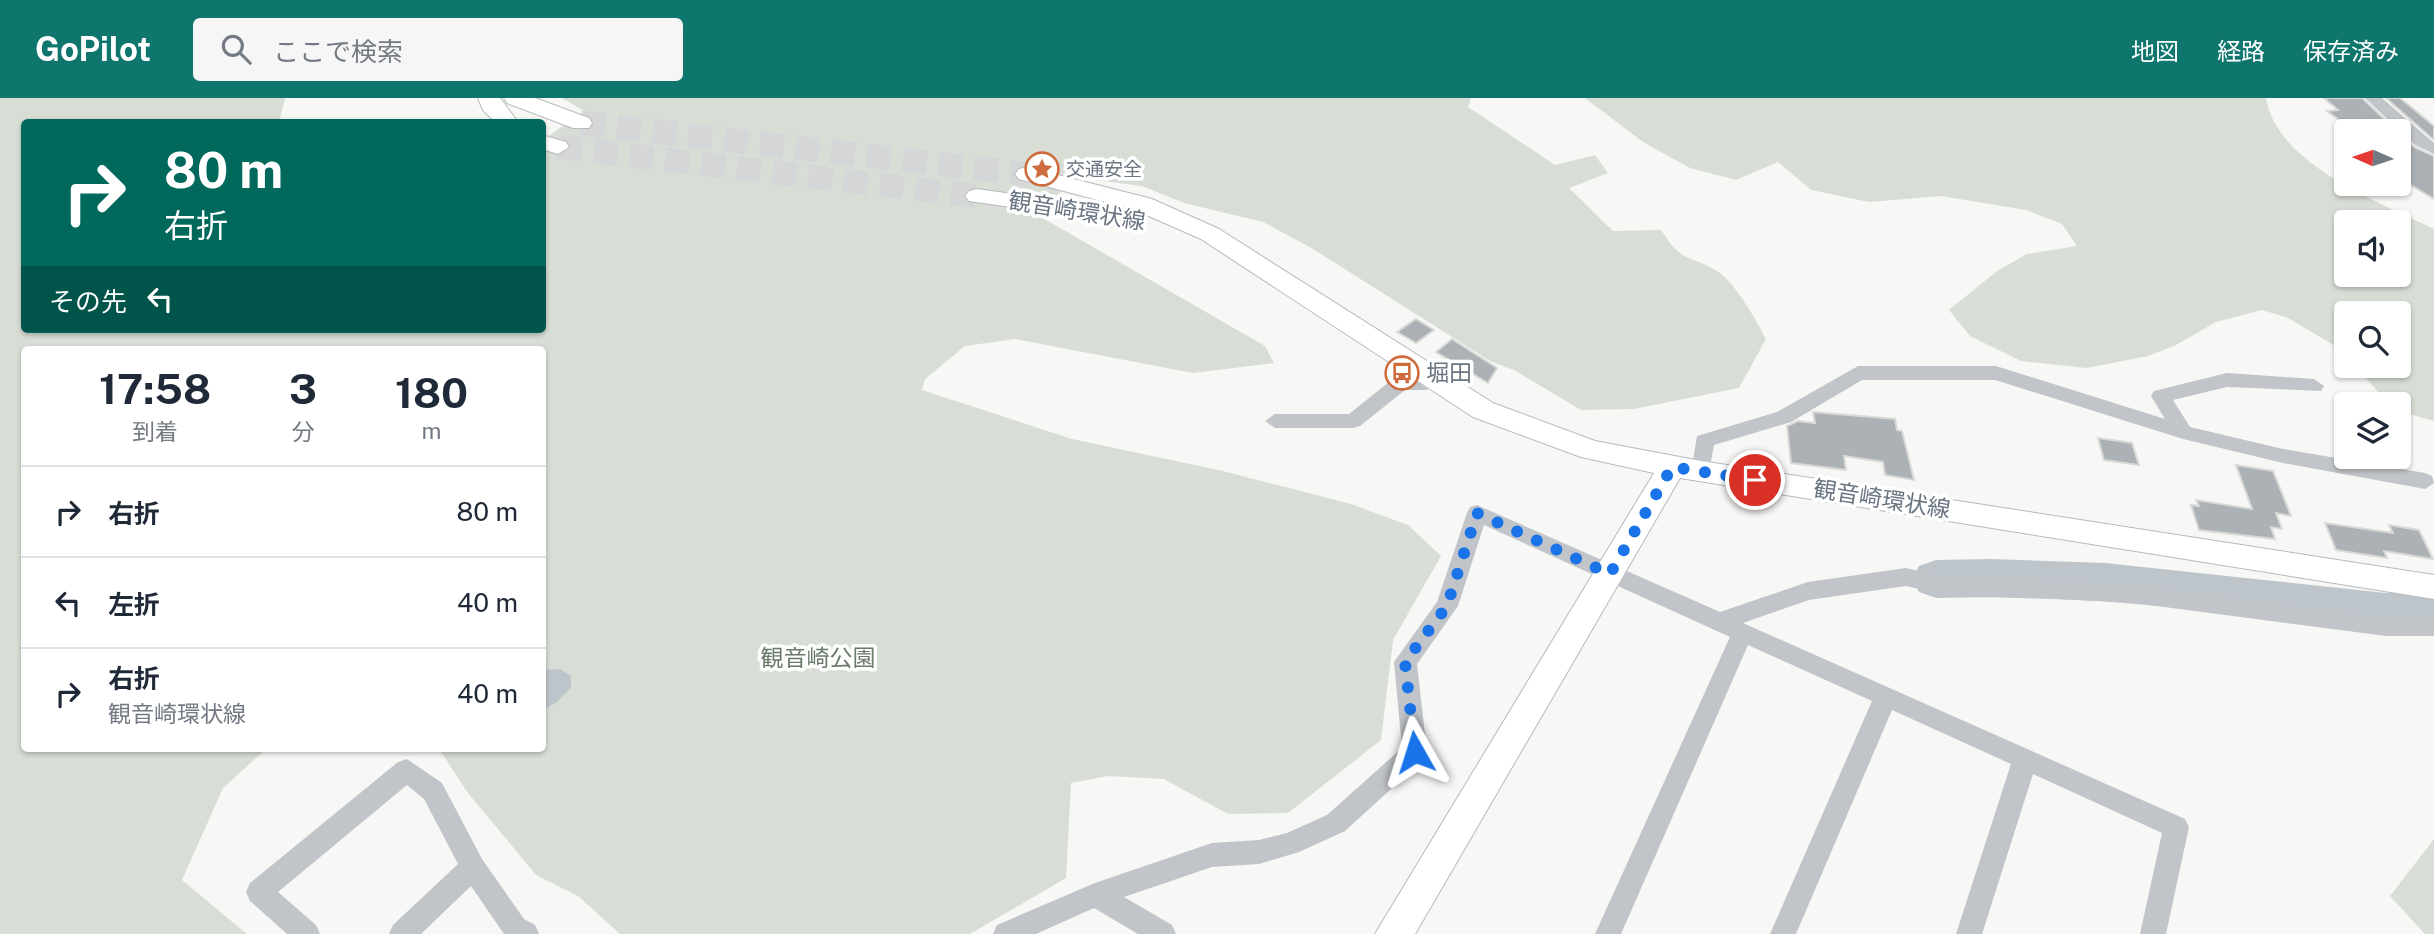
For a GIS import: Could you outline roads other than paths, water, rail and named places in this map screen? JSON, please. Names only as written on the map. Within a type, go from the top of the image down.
[{"type":"main road","points":[[489,98],[494,110],[504,119]]},
{"type":"main road","points":[[515,98],[581,123]]},
{"type":"main road","name":"観音崎環状線","points":[[1027,174],[1119,195],[1169,212],[1483,410],[1591,450],[1686,469],[2434,587]]},
{"type":"main road","name":"観音崎環状線","points":[[977,196],[1145,220],[1252,262]]},
{"type":"main road","points":[[1394,934],[1610,574],[1686,469]]},
{"type":"street","points":[[2373,98],[2421,142],[2434,149]]},
{"type":"street","points":[[1686,469],[1704,441],[1784,417],[1858,373],[1996,373],[2183,432],[2283,456],[2425,481]]},
{"type":"street","points":[[1275,421],[1353,421],[1401,383],[1420,385],[1429,376]]},
{"type":"street","points":[[2183,432],[2161,396],[2227,380],[2314,386]]},
{"type":"street","points":[[1006,934],[1096,895],[1212,855],[1259,852],[1336,823],[1415,752],[1405,662],[1447,606],[1477,513],[2176,827],[2153,934]]},
{"type":"street","points":[[1719,622],[1808,591],[1906,577],[1945,586],[2126,593],[2386,627],[2434,627]]},
{"type":"street","points":[[1608,934],[1742,634]]},
{"type":"street","points":[[1783,934],[1885,698]]},
{"type":"street","points":[[1969,934],[2025,760]]},
{"type":"street","points":[[307,934],[259,892],[407,769],[433,791],[473,867],[515,928],[526,934]]},
{"type":"street","points":[[402,934],[473,867]]},
{"type":"street","points":[[1096,895],[1164,934]]},
{"type":"waterway","points":[[1936,579],[2049,578],[2105,582],[2386,612],[2425,611],[2434,605]]},
{"type":"tunnel","points":[[581,123],[1027,174]]},
{"type":"tunnel","points":[[558,147],[977,196]]},
{"type":"place","name":"交通安全","points":[[1042,169]]},
{"type":"place","name":"堀田","points":[[1402,373]]},
{"type":"park label","name":"観音崎公園","points":[[818,658]]}]
